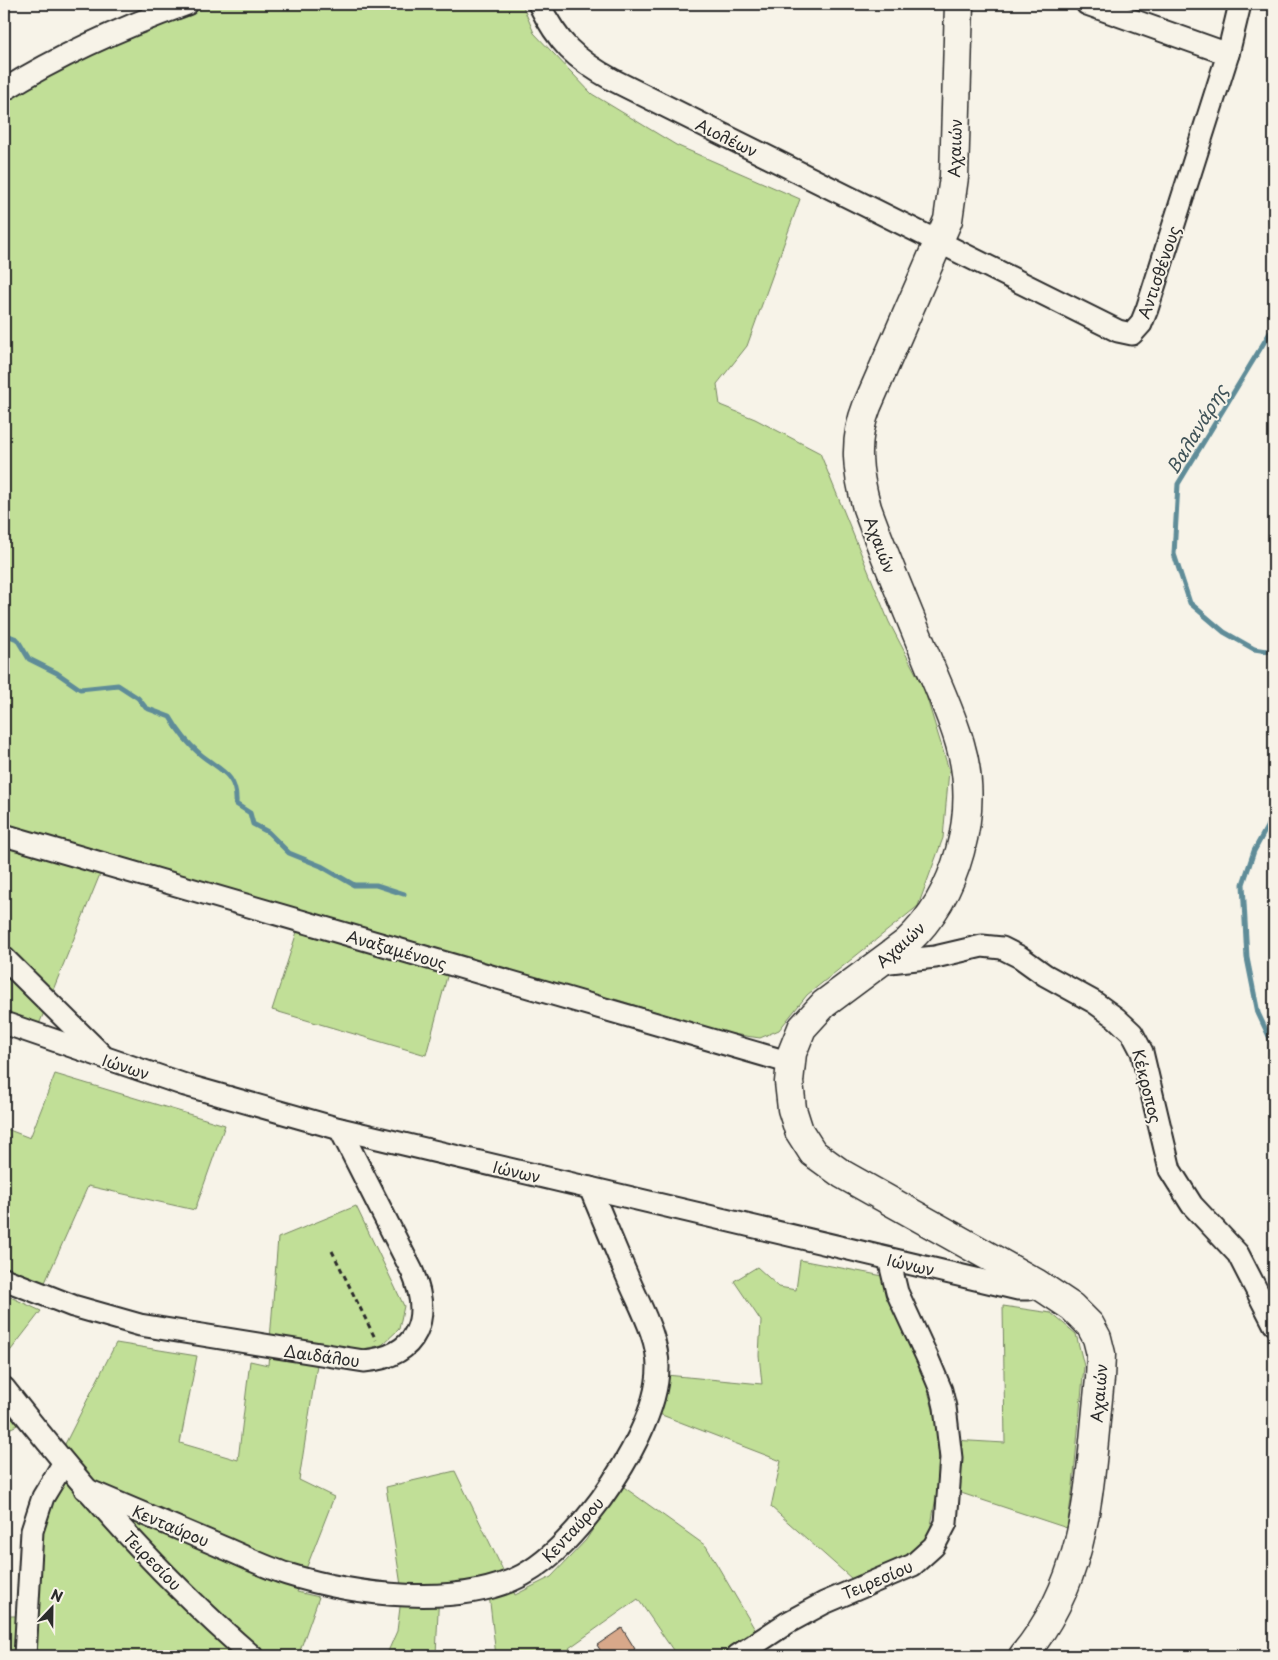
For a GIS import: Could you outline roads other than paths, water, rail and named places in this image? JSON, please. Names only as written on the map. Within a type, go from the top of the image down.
[{"type":"main road","name":"Αχαιών","points":[[959,4],[952,196],[948,220],[862,418],[858,432],[857,458],[858,472],[867,508],[960,745],[967,790],[966,820],[958,858],[938,902],[920,929],[881,963],[824,1004],[810,1017],[795,1043],[791,1063],[792,1109],[799,1131],[814,1153],[854,1181],[1036,1283],[1072,1307],[1090,1325],[1100,1346],[1101,1362],[1085,1520],[1080,1547],[1062,1596],[1040,1633],[1023,1656]]},
{"type":"street","points":[[4,90],[86,44],[119,29],[187,4]]},
{"type":"street","name":"Αιολέων","points":[[538,4],[562,43],[590,67],[633,91],[939,242]]},
{"type":"street","points":[[1087,4],[1228,54]]},
{"type":"street","name":"Αντισθένους","points":[[939,242],[1118,331],[1132,334],[1141,324],[1147,309],[1228,54],[1240,4]]},
{"type":"street","name":"Αναξαμένους","points":[[4,835],[791,1063]]},
{"type":"street","name":"Κέκροπος","points":[[881,963],[935,957],[982,946],[1002,948],[1094,1002],[1125,1025],[1137,1040],[1142,1052],[1163,1147],[1170,1170],[1192,1205],[1238,1254],[1250,1275],[1262,1304],[1274,1324]]},
{"type":"street","points":[[4,958],[106,1060]]},
{"type":"street","name":"Ιώνων","points":[[4,1023],[106,1060],[185,1085],[340,1129],[1018,1290],[1029,1289],[1036,1283]]},
{"type":"street","name":"Δαιδάλου","points":[[4,1279],[73,1306],[140,1325],[349,1360],[376,1360],[400,1352],[411,1341],[418,1326],[421,1300],[412,1270],[340,1129]]},
{"type":"street","name":"Κενταύρου","points":[[85,1489],[275,1570],[346,1588],[407,1594],[446,1595],[478,1592],[525,1574],[561,1546],[608,1489],[631,1449],[652,1401],[657,1380],[658,1363],[651,1331],[590,1188]]},
{"type":"street","name":"Τειρεσίου","points":[[737,1656],[786,1623],[824,1603],[913,1565],[934,1546],[946,1523],[952,1458],[945,1407],[928,1359],[900,1298],[889,1259]]},
{"type":"street","name":"Τειρεσίου","points":[[4,1388],[63,1464],[85,1489],[204,1613],[252,1656]]},
{"type":"street","points":[[25,1656],[32,1532],[43,1497],[63,1464]]},
{"type":"waterway","name":"Βαλανάρης","points":[[1274,326],[1178,484],[1174,554],[1190,603],[1224,632],[1254,649],[1274,652]]},
{"type":"waterway","points":[[4,634],[17,639],[29,659],[57,673],[80,689],[118,685],[138,698],[146,708],[170,717],[191,746],[230,779],[236,794],[236,804],[250,813],[253,824],[268,832],[289,853],[321,866],[354,885],[376,885],[404,894]]},
{"type":"waterway","name":"Βαλανάρης","points":[[1274,814],[1254,851],[1243,884],[1247,958],[1258,1013],[1274,1047]]}]
